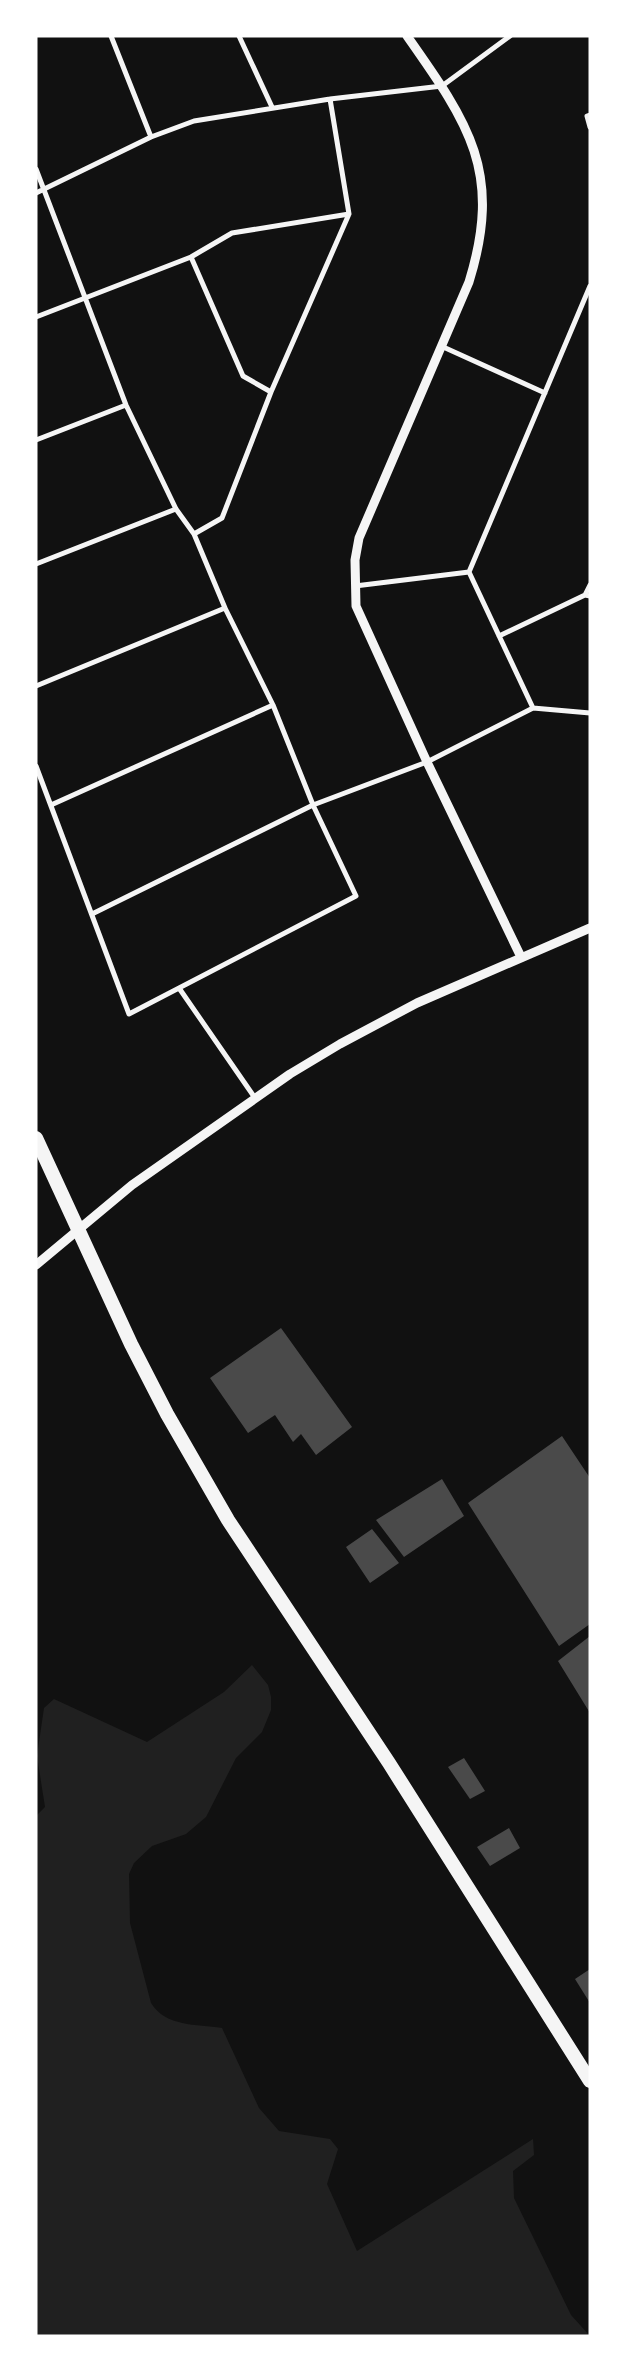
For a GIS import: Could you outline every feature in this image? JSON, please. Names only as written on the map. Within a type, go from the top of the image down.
[{"type":"highway","points":[[36,1138],[77,1230],[167,1414],[228,1520],[389,1763],[590,2081]]},
{"type":"street","points":[[111,36],[151,137]]},
{"type":"street","points":[[239,36],[272,107]]},
{"type":"street","points":[[407,36],[442,86],[456,110],[474,151],[481,172],[483,222],[478,252],[469,282],[359,538],[355,560],[354,586],[356,606],[427,762],[521,957]]},
{"type":"street","points":[[36,192],[44,190],[151,137],[194,121],[272,107],[442,86],[510,36]]},
{"type":"street","points":[[194,534],[222,518],[271,392],[349,214],[330,99]]},
{"type":"street","points":[[590,115],[587,116],[590,127]]},
{"type":"street","points":[[36,169],[126,405],[176,509],[194,534],[224,608],[272,704],[313,805],[356,896],[129,1014],[36,766]]},
{"type":"street","points":[[36,317],[191,257],[232,233],[349,214]]},
{"type":"street","points":[[191,257],[243,376],[271,392]]},
{"type":"street","points":[[534,708],[469,572],[590,286]]},
{"type":"street","points":[[441,346],[544,392]]},
{"type":"street","points":[[36,440],[126,405]]},
{"type":"street","points":[[36,564],[176,509]]},
{"type":"street","points":[[354,586],[469,572]]},
{"type":"street","points":[[499,636],[588,595],[590,585]]},
{"type":"street","points":[[36,686],[224,608]]},
{"type":"street","points":[[52,805],[272,704]]},
{"type":"street","points":[[92,914],[313,805],[427,762],[534,708],[590,713]]},
{"type":"street","points":[[36,1265],[132,1185],[255,1098],[340,1044],[417,1003],[590,928]]},
{"type":"street","points":[[178,988],[255,1098]]},
{"type":"shaded area","points":[[252,1665],[268,1685],[271,1697],[271,1710],[262,1732],[236,1758],[206,1817],[186,1834],[152,1846],[134,1863],[129,1874],[130,1923],[151,2003],[157,2011],[173,2020],[192,2025],[222,2028],[259,2108],[279,2131],[330,2139],[338,2149],[327,2184],[357,2251],[533,2139],[534,2155],[513,2171],[514,2198],[571,2315],[590,2336],[36,2336],[36,1816],[45,1807],[37,1756],[44,1708],[54,1699],[147,1742],[224,1692]]},
{"type":"building","points":[[281,1328],[352,1427],[316,1455],[301,1434],[293,1442],[275,1415],[248,1433],[210,1378]]},
{"type":"building","points":[[562,1436],[590,1478],[590,1624],[559,1646],[468,1503]]},
{"type":"building","points":[[442,1479],[464,1516],[404,1557],[376,1520]]},
{"type":"building","points":[[372,1529],[399,1563],[370,1583],[346,1547]]},
{"type":"building","points":[[590,1636],[590,1713],[558,1661]]},
{"type":"building","points":[[464,1758],[485,1791],[470,1799],[448,1767]]},
{"type":"building","points":[[509,1828],[520,1848],[490,1866],[477,1847]]},
{"type":"building","points":[[590,1969],[590,2003],[575,1979]]}]
